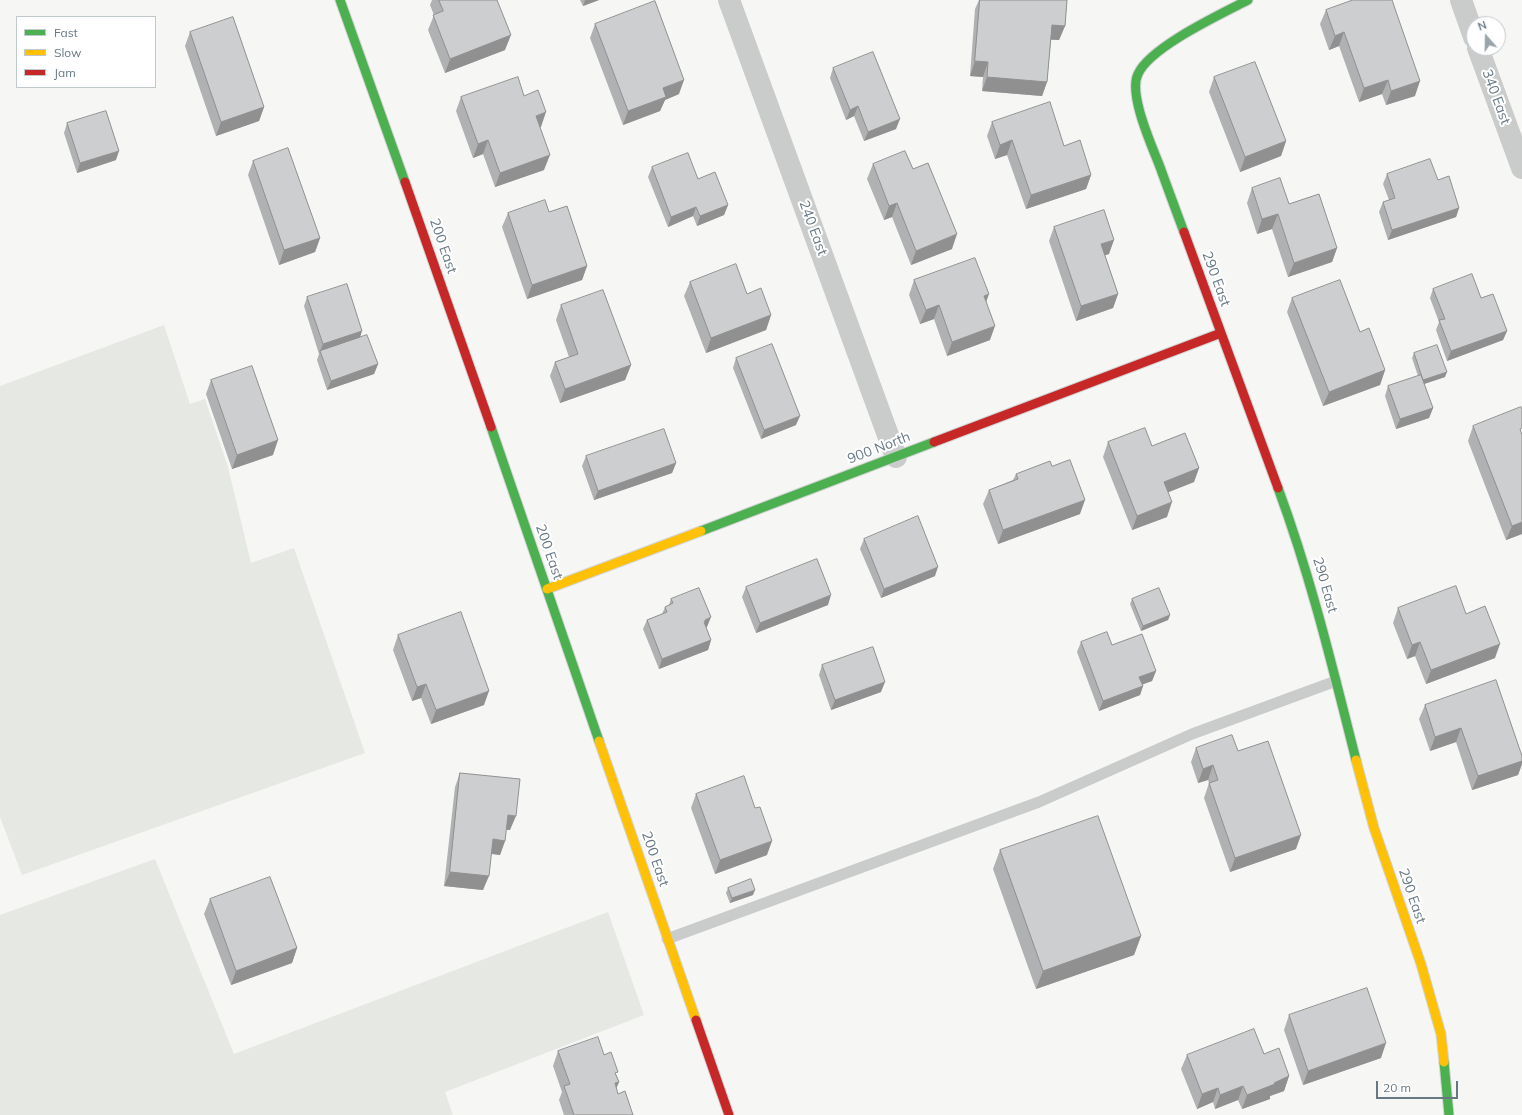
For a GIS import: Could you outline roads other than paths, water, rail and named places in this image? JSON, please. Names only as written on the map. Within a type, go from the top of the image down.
[{"type":"street","name":"200 East","points":[[340,0],[428,247],[729,1115]]},
{"type":"street","name":"240 East","points":[[730,0],[896,457]]},
{"type":"street","name":"290 East","points":[[1248,0],[1169,43],[1150,58],[1138,73],[1136,96],[1141,115],[1294,532],[1312,590],[1374,828],[1421,964],[1441,1034],[1449,1115]]},
{"type":"street","points":[[1461,0],[1467,16]]},
{"type":"street","name":"340 East","points":[[1481,56],[1522,168]]},
{"type":"street","name":"900 North","points":[[547,590],[1221,333]]},
{"type":"lane","points":[[667,939],[1039,802],[1192,734],[1336,681]]}]
